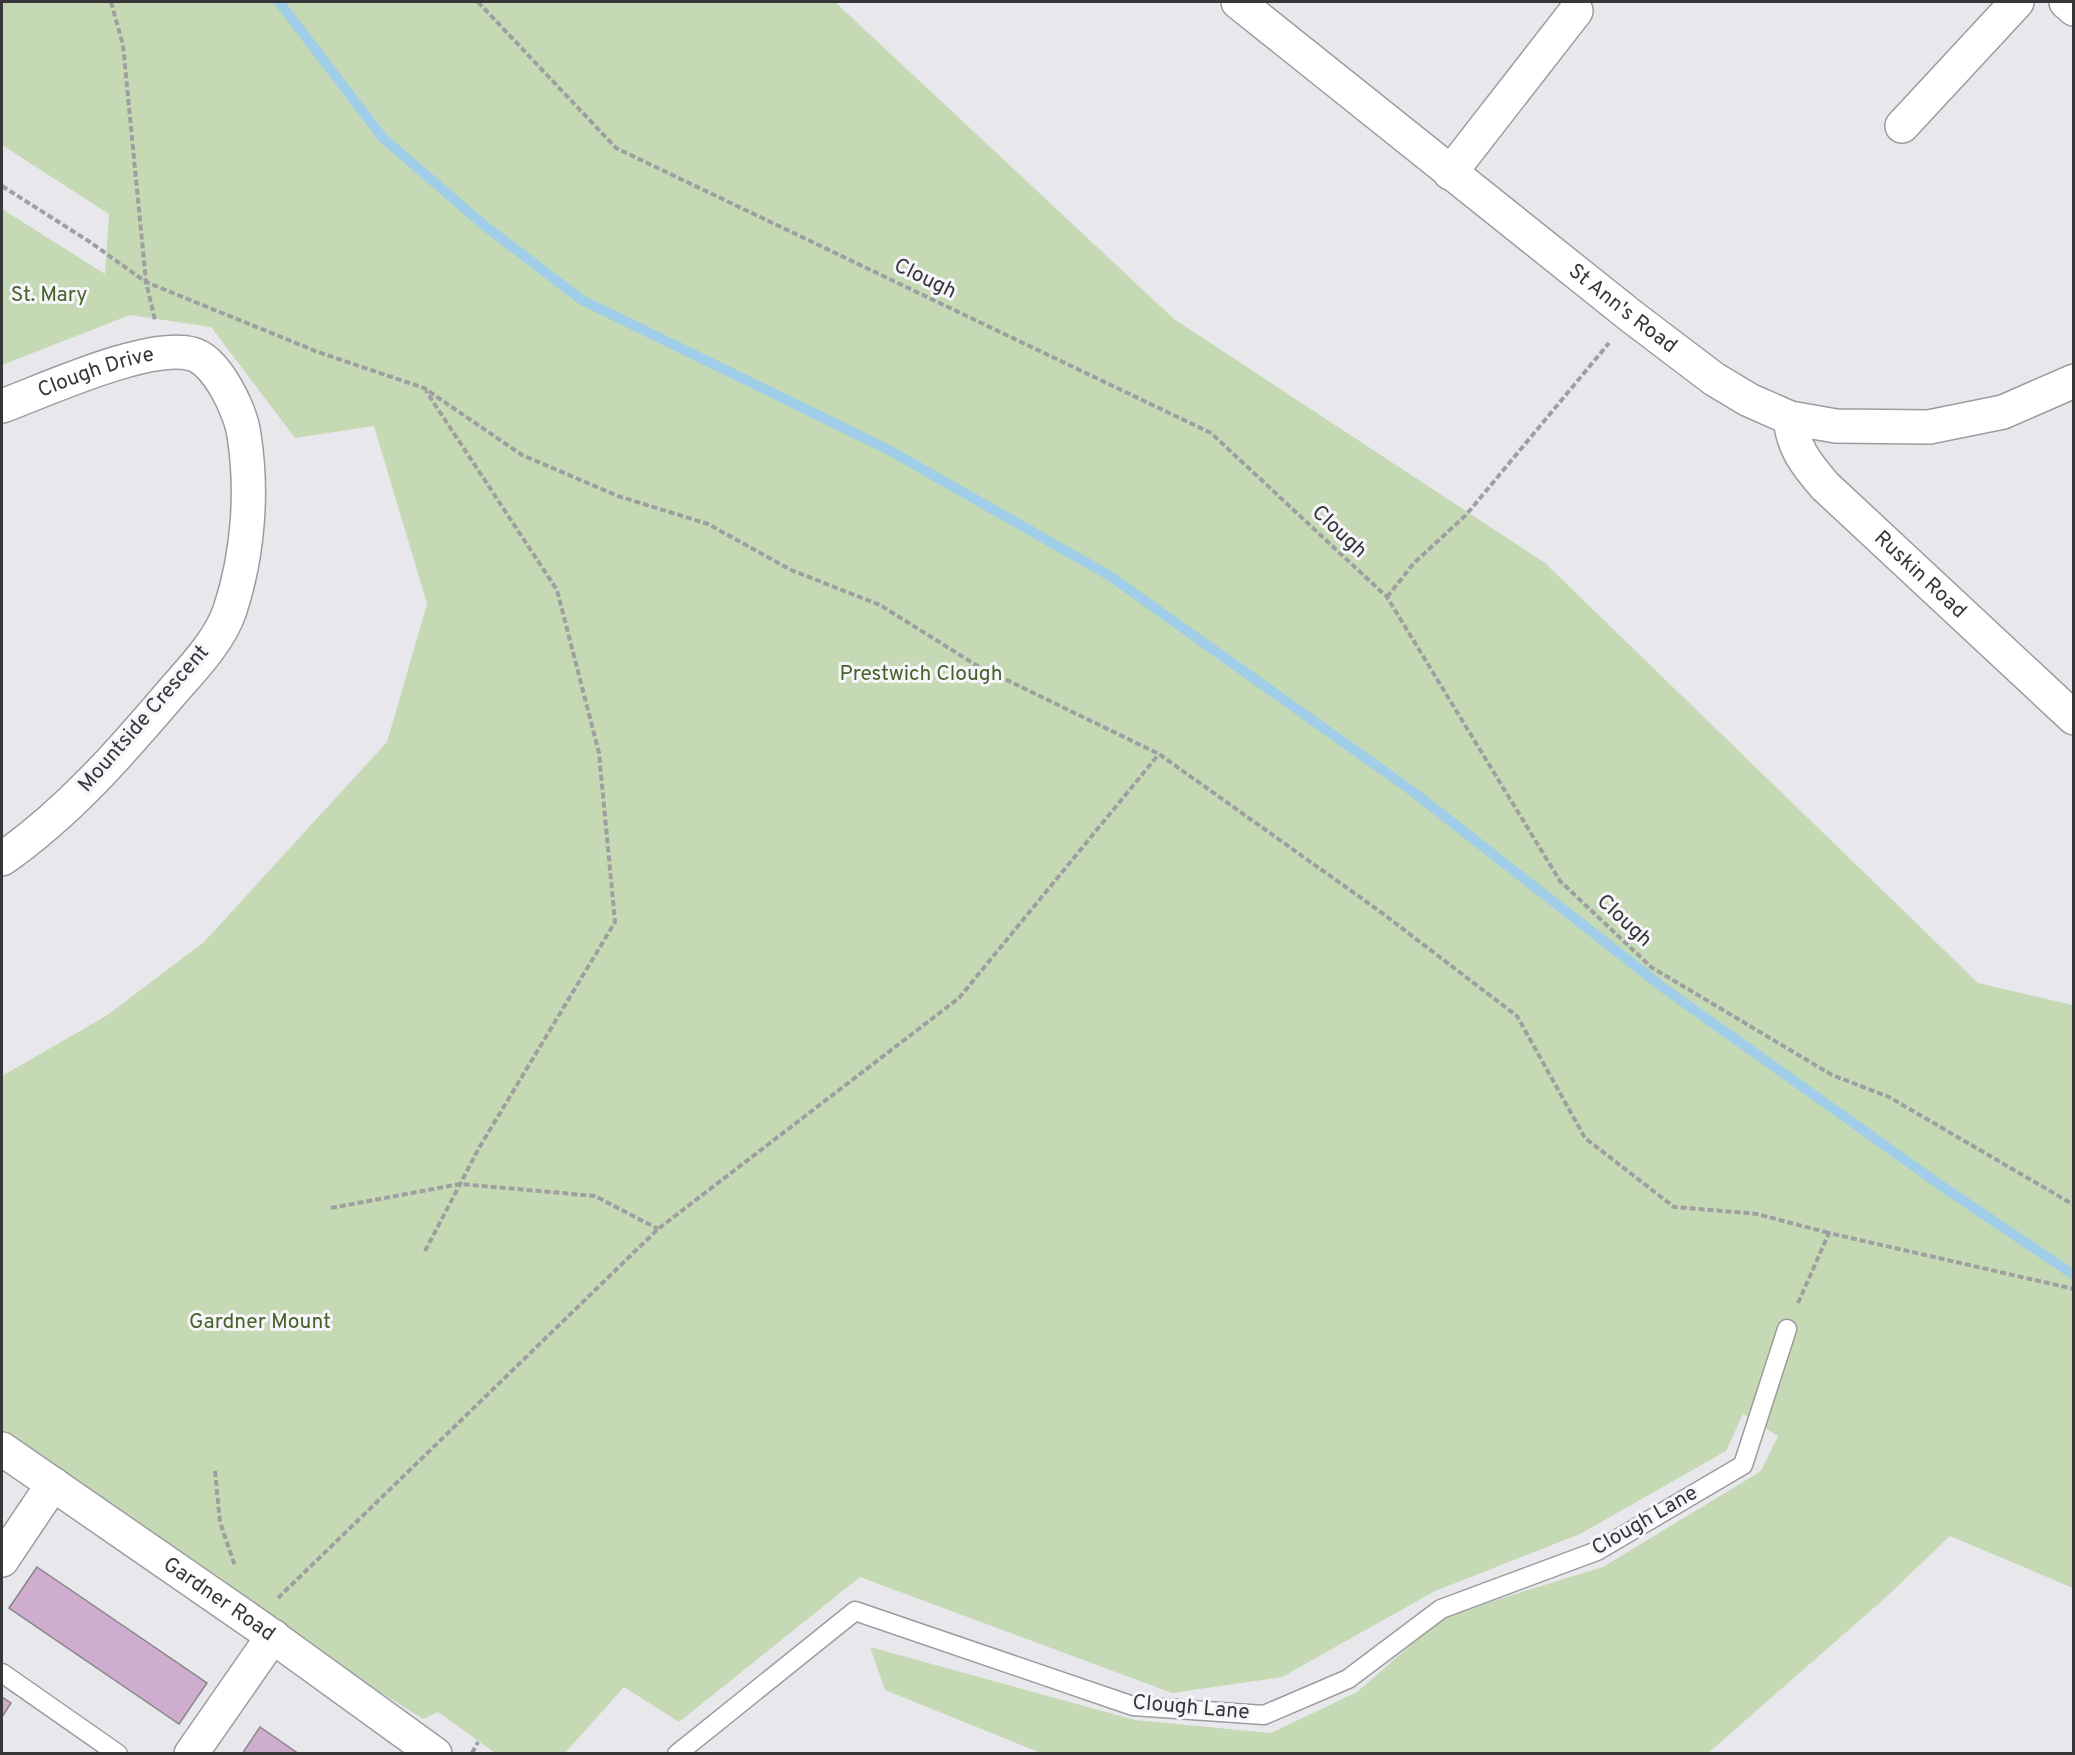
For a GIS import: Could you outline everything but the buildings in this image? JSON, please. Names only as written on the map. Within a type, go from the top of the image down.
[{"type":"street","points":[[1902,126],[2017,2]]},
{"type":"street","name":"St Ann's Road","points":[[1243,3],[1631,316],[1714,379],[1749,400],[1790,418],[1836,426],[1929,427],[2003,412],[2073,381]]},
{"type":"street","points":[[1450,172],[1576,11]]},
{"type":"street","name":"Clough Drive","points":[[2,406],[130,359],[179,353]]},
{"type":"street","name":"Mountside Crescent","points":[[2,859],[31,838],[124,749],[202,657],[230,612],[246,548],[248,457],[242,423],[228,390],[214,370],[179,353]]},
{"type":"street","name":"Ruskin Road","points":[[1790,418],[1792,438],[1807,465],[1825,486],[2073,718]]},
{"type":"street","name":"Gardner Road","points":[[2,1449],[266,1631],[435,1754]]},
{"type":"street","points":[[2,1560],[53,1484]]},
{"type":"street","points":[[190,1754],[266,1631]]},
{"type":"lane","name":"Clough Lane","points":[[677,1754],[855,1611],[1133,1706],[1264,1715],[1348,1679],[1441,1609],[1597,1551],[1743,1465],[1787,1329]]},
{"type":"lane","points":[[2,1673],[118,1754]]},
{"type":"path","points":[[111,2],[123,45],[146,282],[179,353]]},
{"type":"path","name":"Clough","points":[[478,2],[616,148],[1211,433],[1387,597],[1560,881],[1651,967],[1832,1075],[1889,1097],[2073,1205]]},
{"type":"path","points":[[2,186],[90,242],[146,282],[318,352],[424,388],[522,455],[618,496],[708,524],[791,570],[880,605],[976,665],[1159,754],[1378,910],[1517,1016],[1585,1138],[1674,1207],[1757,1214],[1829,1233],[2073,1289]]},
{"type":"path","points":[[1387,597],[1414,563],[1466,515],[1631,316]]},
{"type":"path","points":[[424,388],[558,590],[599,753],[615,921],[479,1148],[425,1251]]},
{"type":"path","points":[[266,1631],[256,1620],[658,1229],[958,998],[1159,754]]},
{"type":"path","points":[[331,1208],[460,1184],[595,1196],[658,1229]]},
{"type":"path","points":[[1787,1329],[1829,1233]]},
{"type":"path","points":[[215,1471],[220,1522],[237,1572]]},
{"type":"path","points":[[471,1754],[478,1742]]},
{"type":"green space","name":"Prestwich Clough","points":[[2,2],[835,2],[1174,319],[1545,563],[1978,983],[2073,1005],[2073,1588],[1950,1536],[1884,1599],[1707,1754],[1041,1753],[885,1690],[870,1647],[1135,1720],[1271,1733],[1357,1692],[1444,1616],[1603,1567],[1761,1471],[1778,1436],[1743,1414],[1726,1451],[1580,1534],[1435,1591],[1282,1677],[1172,1693],[860,1577],[679,1722],[624,1687],[565,1753],[495,1753],[438,1712],[423,1719],[270,1622],[2,1432],[2,1076],[106,1016],[204,942],[387,742],[427,604],[374,426],[295,438],[211,327],[130,315],[2,365],[2,209],[105,274],[109,214],[2,145]]},
{"type":"waterway","points":[[279,2],[383,138],[485,226],[582,300],[887,449],[1110,576],[1412,791],[1665,989],[1943,1187],[2074,1275]]},
{"type":"park label","name":"St. Mary","points":[[49,295]]},
{"type":"park label","name":"Gardner Mount","points":[[260,1322]]}]
